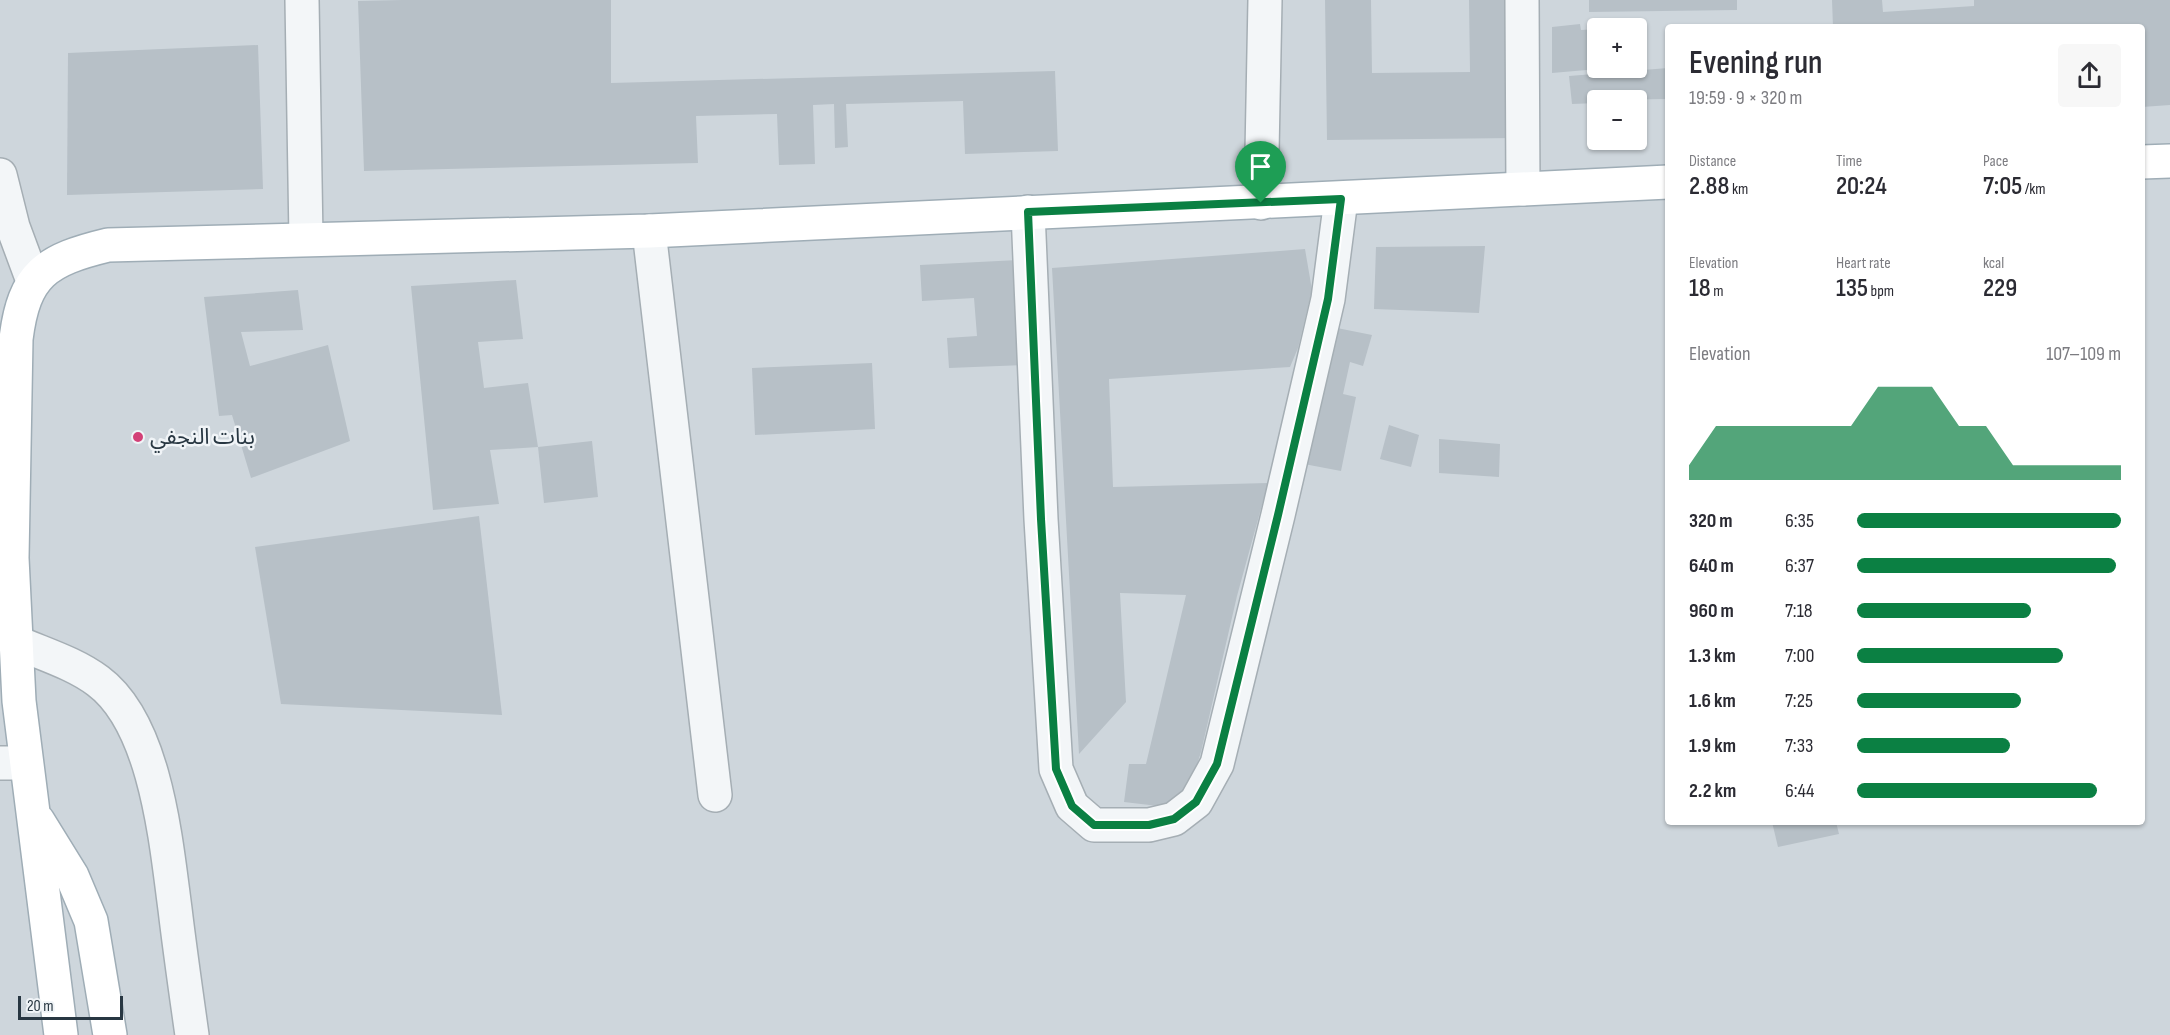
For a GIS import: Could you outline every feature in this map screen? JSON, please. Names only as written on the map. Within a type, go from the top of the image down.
[{"type":"main road","points":[[2145,162],[2170,161]]},
{"type":"main road","points":[[110,1035],[91,921],[72,876],[32,811],[13,763],[10,701],[16,642],[12,558],[16,339],[19,314],[24,297],[33,281],[44,270],[64,259],[108,245],[648,231],[1665,182]]},
{"type":"main road","points":[[32,811],[61,1035]]},
{"type":"street","points":[[302,0],[306,239]]},
{"type":"street","points":[[1261,203],[1265,0]]},
{"type":"street","points":[[1522,0],[1523,189]]},
{"type":"street","points":[[0,175],[13,227],[33,281]]},
{"type":"street","points":[[1028,212],[1041,519],[1056,769],[1072,806],[1094,825],[1149,825],[1174,819],[1196,802],[1217,764],[1328,299],[1341,199]]},
{"type":"street","points":[[648,231],[715,795]]},
{"type":"street","points":[[16,642],[76,668],[98,681],[117,699],[140,741],[154,784],[166,844],[192,1035]]},
{"type":"shaded area","points":[[0,0],[2170,0],[2170,1035],[0,1035]]},
{"type":"building","points":[[611,0],[611,83],[1055,71],[1058,151],[965,154],[963,101],[846,104],[848,147],[835,148],[834,104],[813,105],[815,164],[779,165],[777,114],[696,116],[698,163],[364,171],[358,1]]},
{"type":"building","points":[[1325,0],[1371,0],[1372,73],[1470,72],[1469,0],[1514,0],[1516,138],[1327,140]]},
{"type":"building","points":[[1589,0],[1737,0],[1737,10],[1589,12]]},
{"type":"building","points":[[1832,0],[1882,0],[1883,12],[1974,6],[1974,0],[2170,0],[2170,105],[2145,107],[2145,24],[1833,24]]},
{"type":"building","points":[[1580,24],[1581,30],[1587,30],[1587,70],[1552,73],[1552,27]]},
{"type":"building","points":[[258,45],[263,189],[67,195],[68,53]]},
{"type":"building","points":[[1665,68],[1665,99],[1647,99],[1647,90],[1587,90],[1587,103],[1572,104],[1569,76],[1587,75],[1587,78],[1647,78],[1647,70]]},
{"type":"building","points":[[1485,246],[1479,313],[1374,309],[1376,247]]},
{"type":"building","points":[[1305,249],[1312,290],[1298,348],[1290,367],[1109,379],[1113,487],[1268,483],[1237,596],[1201,752],[1190,786],[1171,801],[1158,806],[1124,802],[1129,764],[1146,764],[1186,595],[1120,593],[1126,702],[1079,754],[1052,268]]},
{"type":"building","points":[[1020,260],[1026,365],[949,368],[947,338],[977,336],[974,298],[922,301],[920,265]]},
{"type":"building","points":[[516,280],[523,339],[478,342],[484,388],[528,383],[538,447],[490,450],[499,504],[433,510],[411,286]]},
{"type":"building","points":[[298,290],[303,330],[241,332],[250,366],[328,345],[350,441],[251,478],[232,415],[219,416],[204,297]]},
{"type":"building","points":[[1337,328],[1372,335],[1363,366],[1350,362],[1343,394],[1356,397],[1341,471],[1304,464]]},
{"type":"building","points":[[872,363],[875,429],[755,435],[752,368]]},
{"type":"building","points":[[1389,425],[1419,435],[1411,467],[1380,459]]},
{"type":"building","points":[[1439,439],[1500,444],[1499,477],[1439,473]]},
{"type":"building","points":[[592,441],[598,497],[544,503],[538,447]]},
{"type":"building","points":[[479,516],[502,715],[281,704],[255,547]]},
{"type":"building","points":[[1773,825],[1837,825],[1839,834],[1778,847]]},
{"type":"place","name":"بنات النجفي","points":[[138,437]]},
{"type":"route","points":[[1341,199],[1328,299],[1217,764],[1196,802],[1174,819],[1149,825],[1094,825],[1072,806],[1056,769],[1041,519],[1028,212],[1261,203],[1341,199]]}]
